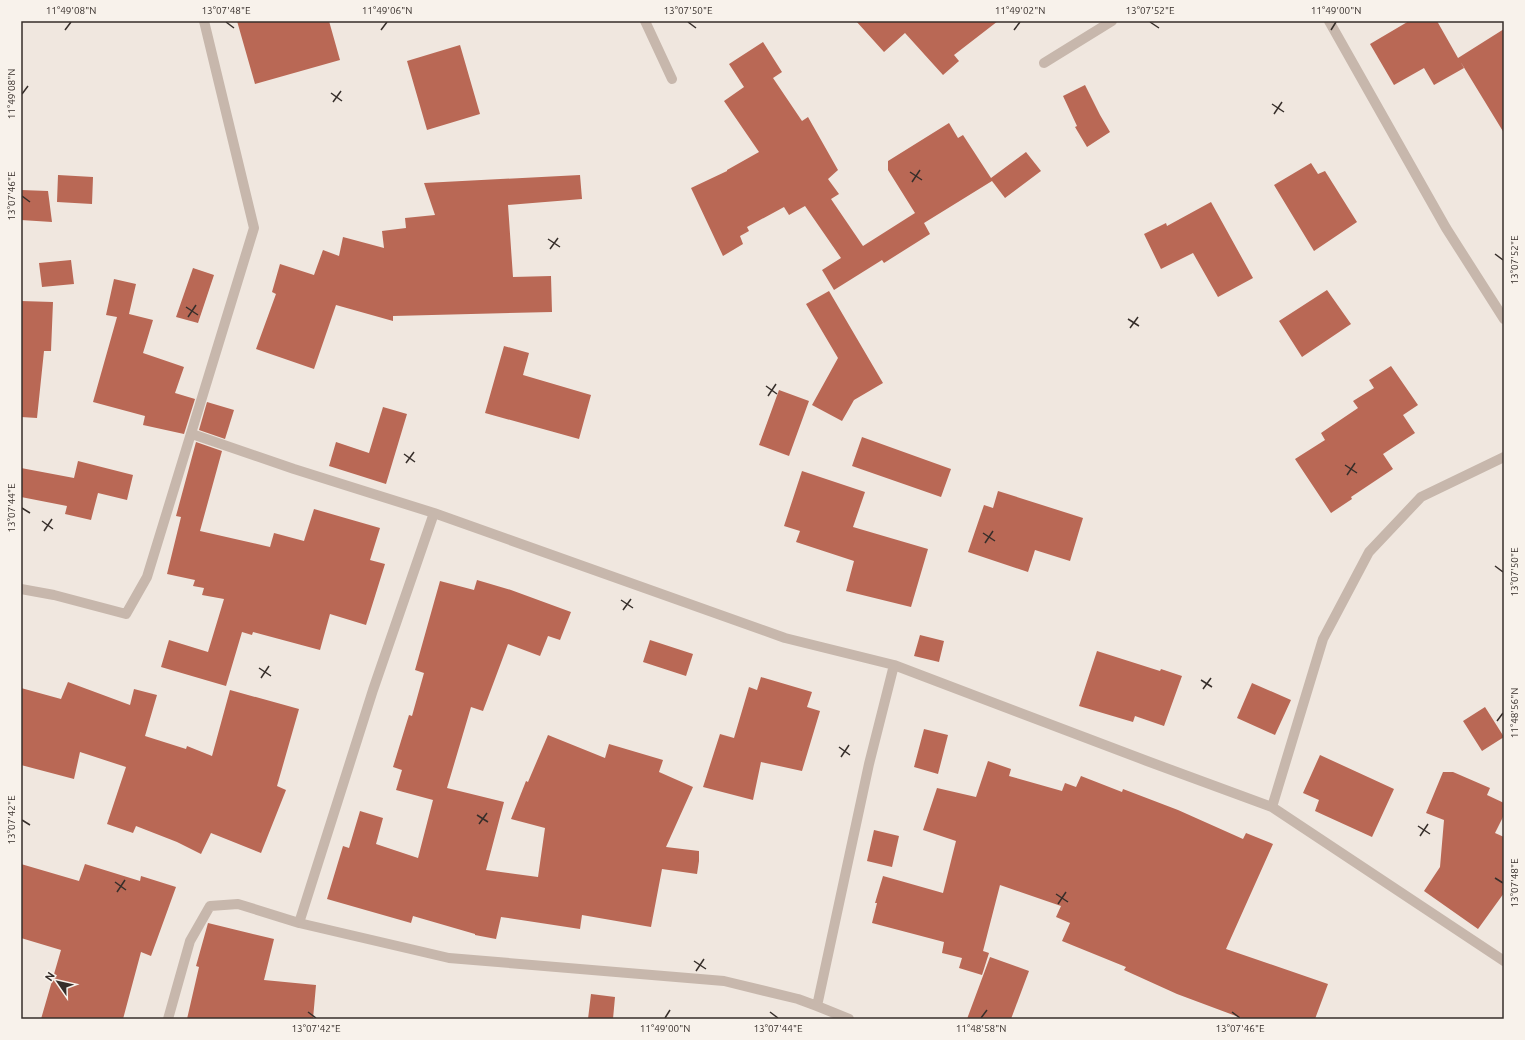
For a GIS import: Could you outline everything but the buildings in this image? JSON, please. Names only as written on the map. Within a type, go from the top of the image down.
[{"type":"street","points":[[21,589],[54,595],[126,614],[148,577],[254,228],[204,21]]},
{"type":"street","points":[[645,21],[672,79]]},
{"type":"street","points":[[1044,63],[1112,21]]},
{"type":"street","points":[[1329,21],[1446,228],[1504,319]]},
{"type":"street","points":[[192,434],[294,469],[434,514],[785,638],[894,665],[1272,807],[1504,961]]},
{"type":"street","points":[[1272,807],[1323,639],[1369,552],[1421,497],[1504,457]]},
{"type":"street","points":[[299,923],[373,690],[434,514]]},
{"type":"street","points":[[817,1006],[869,764],[894,665]]},
{"type":"street","points":[[168,1019],[190,941],[210,906],[238,904],[299,923],[449,958],[724,981],[798,999],[849,1019]]}]
